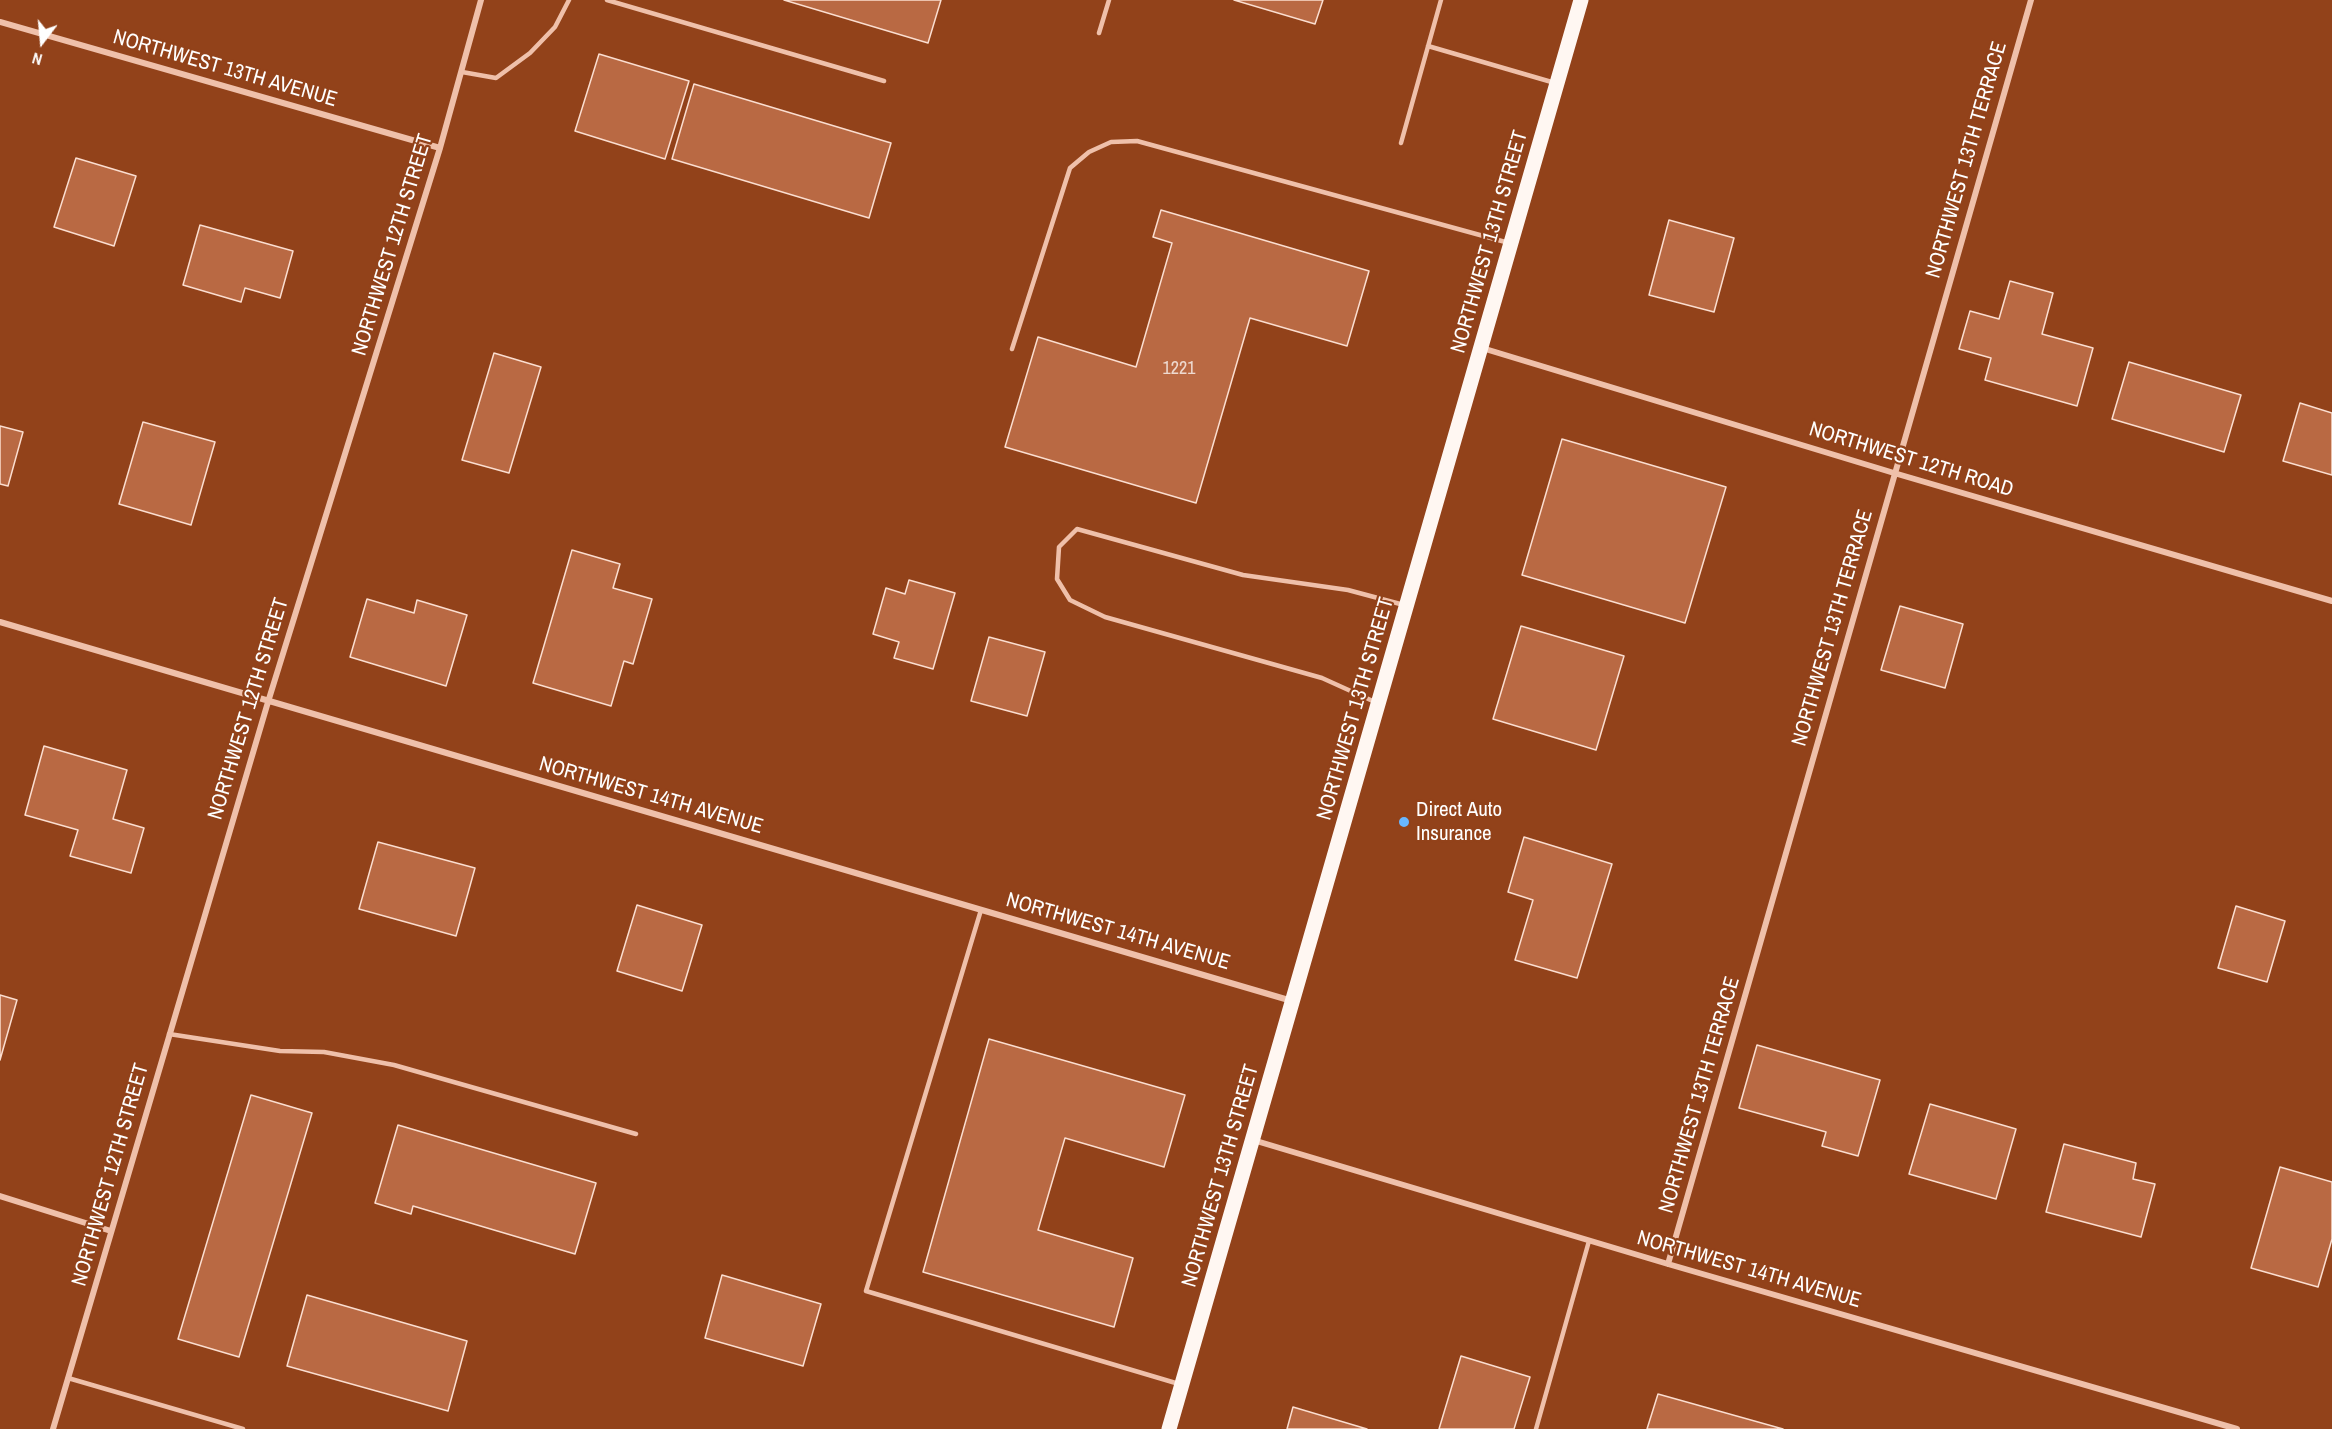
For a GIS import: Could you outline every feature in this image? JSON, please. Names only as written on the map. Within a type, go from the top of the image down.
[{"type":"main road","name":"NORTHWEST 13TH STREET","points":[[1169,1429],[1581,0]]},
{"type":"street","name":"NORTHWEST 12TH STREET","points":[[53,1429],[268,702],[440,148],[481,0]]},
{"type":"street","name":"NORTHWEST 13TH TERRACE","points":[[1668,1264],[2031,0]]},
{"type":"street","name":"NORTHWEST 13TH AVENUE","points":[[0,22],[440,148]]},
{"type":"street","name":"NORTHWEST 12TH ROAD","points":[[1482,348],[1894,473],[2332,601]]},
{"type":"street","name":"NORTHWEST 14TH AVENUE","points":[[0,622],[1294,1001]]},
{"type":"street","name":"NORTHWEST 14TH AVENUE","points":[[1253,1139],[1589,1241],[2237,1429]]},
{"type":"street","points":[[0,1196],[111,1231]]},
{"type":"lane","points":[[462,72],[496,78],[530,53],[555,27],[569,0]]},
{"type":"lane","points":[[607,0],[884,81]]},
{"type":"lane","points":[[1099,33],[1109,0]]},
{"type":"lane","points":[[1401,143],[1441,0]]},
{"type":"lane","points":[[1428,46],[1557,84]]},
{"type":"lane","points":[[1012,349],[1070,168],[1089,152],[1111,142],[1137,141],[1512,244]]},
{"type":"lane","points":[[1379,704],[1322,678],[1105,617],[1070,600],[1057,579],[1059,547],[1077,529],[1243,575],[1348,590],[1407,605]]},
{"type":"lane","points":[[981,910],[866,1291],[1182,1385]]},
{"type":"lane","points":[[169,1034],[280,1051],[324,1052],[394,1065],[636,1134]]},
{"type":"lane","points":[[1536,1429],[1589,1241]]},
{"type":"lane","points":[[68,1378],[243,1429]]},
{"type":"building","points":[[784,0],[941,0],[928,43]]},
{"type":"building","points":[[1234,0],[1323,0],[1315,24]]},
{"type":"building","points":[[599,54],[689,81],[665,159],[575,131]]},
{"type":"building","points":[[694,84],[891,143],[869,218],[672,159]]},
{"type":"building","points":[[76,158],[136,176],[114,246],[54,227]]},
{"type":"building","points":[[1161,210],[1369,271],[1347,346],[1250,318],[1196,503],[1005,447],[1038,337],[1136,367],[1172,243],[1153,237]]},
{"type":"building","points":[[1669,220],[1734,238],[1714,312],[1649,295]]},
{"type":"building","points":[[200,225],[293,251],[280,298],[245,288],[241,302],[183,285]]},
{"type":"building","points":[[2010,281],[2053,293],[2042,334],[2093,348],[2077,406],[1985,380],[1991,358],[1959,349],[1970,311],[1999,319]]},
{"type":"building","points":[[494,353],[541,367],[509,473],[462,460]]},
{"type":"building","points":[[2129,362],[2241,395],[2224,452],[2112,419]]},
{"type":"building","points":[[2300,403],[2332,413],[2332,475],[2283,461]]},
{"type":"building","points":[[143,422],[215,442],[191,525],[119,504]]},
{"type":"building","points":[[0,426],[23,432],[8,486],[0,484]]},
{"type":"building","points":[[1562,439],[1726,487],[1685,623],[1522,575]]},
{"type":"building","points":[[572,550],[620,564],[613,588],[652,599],[633,664],[624,661],[611,706],[533,683]]},
{"type":"building","points":[[909,580],[955,593],[933,669],[894,658],[899,642],[873,634],[886,588],[905,594]]},
{"type":"building","points":[[367,599],[414,613],[417,600],[467,615],[446,686],[350,657]]},
{"type":"building","points":[[1900,606],[1963,624],[1945,688],[1881,670]]},
{"type":"building","points":[[1521,626],[1624,656],[1596,750],[1493,719]]},
{"type":"building","points":[[989,637],[1045,652],[1027,716],[971,701]]},
{"type":"building","points":[[44,746],[127,770],[113,819],[144,828],[131,873],[70,856],[78,830],[25,815]]},
{"type":"building","points":[[1524,837],[1612,864],[1577,978],[1515,960],[1533,900],[1508,892]]},
{"type":"building","points":[[378,842],[475,868],[456,936],[359,909]]},
{"type":"building","points":[[637,905],[702,925],[682,991],[617,971]]},
{"type":"building","points":[[2236,906],[2285,921],[2267,982],[2218,968]]},
{"type":"building","points":[[0,995],[17,1000],[0,1060]]},
{"type":"building","points":[[989,1039],[1185,1095],[1164,1167],[1065,1138],[1038,1230],[1133,1258],[1114,1327],[923,1272]]},
{"type":"building","points":[[1757,1045],[1880,1080],[1858,1156],[1822,1146],[1826,1132],[1739,1108]]},
{"type":"building","points":[[251,1095],[312,1113],[239,1357],[178,1339]]},
{"type":"building","points":[[1930,1104],[2016,1129],[1996,1199],[1909,1174]]},
{"type":"building","points":[[398,1125],[596,1183],[575,1254],[413,1206],[411,1214],[375,1203]]},
{"type":"building","points":[[2064,1144],[2136,1163],[2133,1179],[2155,1184],[2141,1237],[2046,1212]]},
{"type":"building","points":[[2280,1167],[2332,1182],[2332,1239],[2318,1287],[2251,1268]]},
{"type":"building","points":[[722,1275],[821,1304],[803,1366],[705,1338]]},
{"type":"building","points":[[307,1295],[467,1341],[448,1411],[287,1366]]},
{"type":"building","points":[[1461,1356],[1530,1377],[1514,1429],[1439,1429]]},
{"type":"building","points":[[1658,1394],[1783,1429],[1647,1429]]},
{"type":"building","points":[[1293,1407],[1367,1429],[1287,1429]]},
{"type":"place","name":"Direct Auto Insurance","points":[[1404,822]]}]
